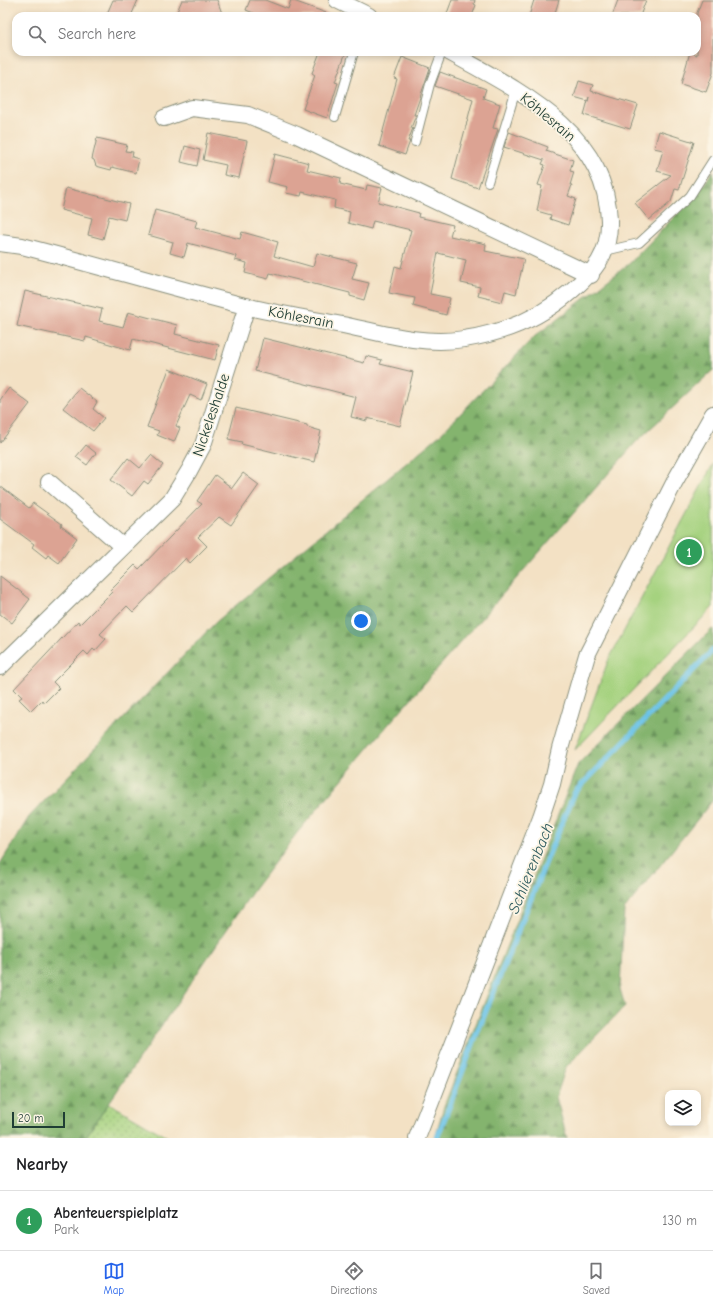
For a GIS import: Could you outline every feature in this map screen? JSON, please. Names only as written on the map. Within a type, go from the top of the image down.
[{"type":"street","points":[[337,0],[360,12]]},
{"type":"street","name":"Köhlesrain","points":[[0,243],[28,247],[247,306],[396,336],[438,341],[462,340],[510,329],[532,319],[564,297],[591,275],[605,251],[609,226],[608,201],[601,175],[586,151],[566,128],[544,109],[516,90],[456,56]]},
{"type":"street","points":[[164,118],[192,108],[248,115],[297,135],[591,275]]},
{"type":"street","name":"Nickeleshalde","points":[[0,667],[172,499],[203,445],[247,306]]},
{"type":"street","points":[[417,1138],[552,784],[560,749],[587,655],[675,481],[713,414]]},
{"type":"street","points":[[49,482],[123,547]]},
{"type":"lane","points":[[335,117],[353,56]]},
{"type":"lane","points":[[415,142],[430,84],[440,56]]},
{"type":"lane","name":"Köhlesrain","points":[[488,182],[516,90]]},
{"type":"lane","points":[[605,251],[639,243],[690,196],[713,160]]},
{"type":"green space","points":[[713,171],[713,370],[636,442],[387,726],[297,833],[255,888],[85,1138],[0,1138],[0,864],[29,817],[216,622],[441,434],[534,337],[629,264],[700,190]]},
{"type":"green space","points":[[713,464],[713,607],[575,750],[608,661]]},
{"type":"green space","points":[[713,628],[713,800],[624,910],[620,989],[625,1006],[566,1067],[556,1097],[567,1138],[435,1138],[444,1106],[578,764]]},
{"type":"green space","points":[[109,1103],[169,1138],[85,1138]]},
{"type":"building","points":[[113,0],[138,0],[133,12],[108,12]]},
{"type":"building","points":[[182,0],[217,0],[222,12],[177,12]]},
{"type":"building","points":[[250,0],[265,0],[288,9],[291,0],[324,12],[251,12],[246,10]]},
{"type":"building","points":[[452,0],[475,0],[474,4],[476,5],[473,12],[448,12]]},
{"type":"building","points":[[534,0],[559,0],[555,12],[530,12]]},
{"type":"building","points":[[618,0],[646,0],[642,12],[614,12]]},
{"type":"building","points":[[702,0],[713,0],[713,73],[706,92],[681,84],[689,56],[701,56],[701,12],[697,12]]},
{"type":"building","points":[[318,56],[345,56],[335,82],[338,83],[327,118],[303,109],[315,75],[312,73]]},
{"type":"building","points":[[402,57],[430,68],[414,115],[416,115],[411,128],[413,128],[405,155],[379,146],[397,79],[394,78]]},
{"type":"building","points":[[440,72],[486,89],[483,98],[500,104],[493,128],[498,129],[478,188],[452,179],[473,99],[435,86]]},
{"type":"building","points":[[579,81],[593,85],[591,91],[638,105],[630,129],[584,115],[588,101],[574,97]]},
{"type":"building","points":[[659,131],[694,142],[679,190],[675,189],[671,202],[649,220],[635,203],[671,175],[657,171],[663,150],[654,148]]},
{"type":"building","points":[[509,132],[548,147],[546,151],[573,160],[570,171],[574,172],[570,185],[572,185],[568,196],[576,199],[568,225],[550,219],[551,215],[537,211],[542,186],[538,185],[545,165],[542,164],[544,160],[504,147]]},
{"type":"building","points":[[208,133],[247,141],[239,178],[224,175],[226,165],[203,160]]},
{"type":"building","points":[[97,138],[127,145],[125,151],[133,152],[132,157],[139,159],[136,173],[112,167],[111,170],[96,166],[94,160],[92,159]]},
{"type":"building","points":[[185,146],[200,150],[197,166],[181,162]]},
{"type":"building","points":[[275,154],[309,163],[307,170],[341,178],[340,184],[366,190],[367,185],[382,188],[378,202],[419,213],[418,217],[453,225],[450,236],[486,244],[485,251],[524,259],[516,294],[505,291],[502,302],[478,296],[480,287],[461,283],[466,260],[438,253],[430,294],[450,298],[446,315],[413,306],[415,298],[389,293],[395,266],[401,268],[411,230],[373,221],[371,229],[348,223],[350,212],[334,208],[335,200],[302,192],[301,196],[286,193],[288,187],[268,182]]},
{"type":"building","points":[[66,188],[129,204],[125,220],[109,216],[103,239],[88,235],[92,218],[61,210]]},
{"type":"building","points":[[155,210],[197,221],[195,227],[240,239],[242,232],[278,242],[274,256],[313,267],[317,253],[357,263],[352,279],[369,283],[364,300],[350,296],[350,293],[270,273],[268,279],[245,273],[247,263],[235,260],[236,256],[188,243],[184,257],[170,253],[173,242],[148,235]]},
{"type":"building","points":[[25,291],[102,309],[99,321],[123,327],[128,312],[177,325],[175,334],[219,345],[215,360],[133,339],[130,350],[86,337],[85,341],[17,326]]},
{"type":"building","points":[[263,338],[364,363],[366,356],[382,360],[380,364],[413,372],[400,426],[367,418],[367,421],[351,417],[356,397],[255,371]]},
{"type":"building","points":[[169,369],[207,384],[201,400],[190,395],[176,426],[180,428],[174,442],[157,435],[159,431],[147,427]]},
{"type":"building","points":[[9,388],[30,404],[0,443],[0,400]]},
{"type":"building","points":[[79,388],[97,402],[93,409],[104,418],[93,431],[63,408]]},
{"type":"building","points":[[236,408],[307,425],[307,427],[321,431],[314,462],[241,444],[242,442],[228,439]]},
{"type":"building","points":[[86,445],[96,453],[87,465],[76,457]]},
{"type":"building","points":[[151,455],[163,465],[148,484],[144,481],[132,496],[111,480],[128,458],[140,468]]},
{"type":"building","points":[[243,473],[259,485],[231,525],[219,517],[198,537],[207,546],[190,563],[186,558],[133,612],[127,606],[100,634],[106,639],[95,651],[93,649],[88,655],[84,651],[53,682],[59,688],[44,703],[42,700],[31,711],[19,699],[22,697],[14,689],[78,621],[80,624],[112,592],[110,590],[135,565],[139,569],[202,504],[197,501],[215,475],[232,488]]},
{"type":"building","points":[[0,486],[29,508],[33,503],[62,524],[61,526],[77,538],[59,563],[48,555],[46,558],[32,547],[34,544],[0,519]]},
{"type":"building","points":[[0,576],[30,599],[12,623],[0,614]]},
{"type":"waterway","name":"Schlierenbach","points":[[437,1138],[479,1028],[575,792],[713,650]]},
{"type":"place","name":"Abenteuerspielplatz","points":[[689,552]]}]
